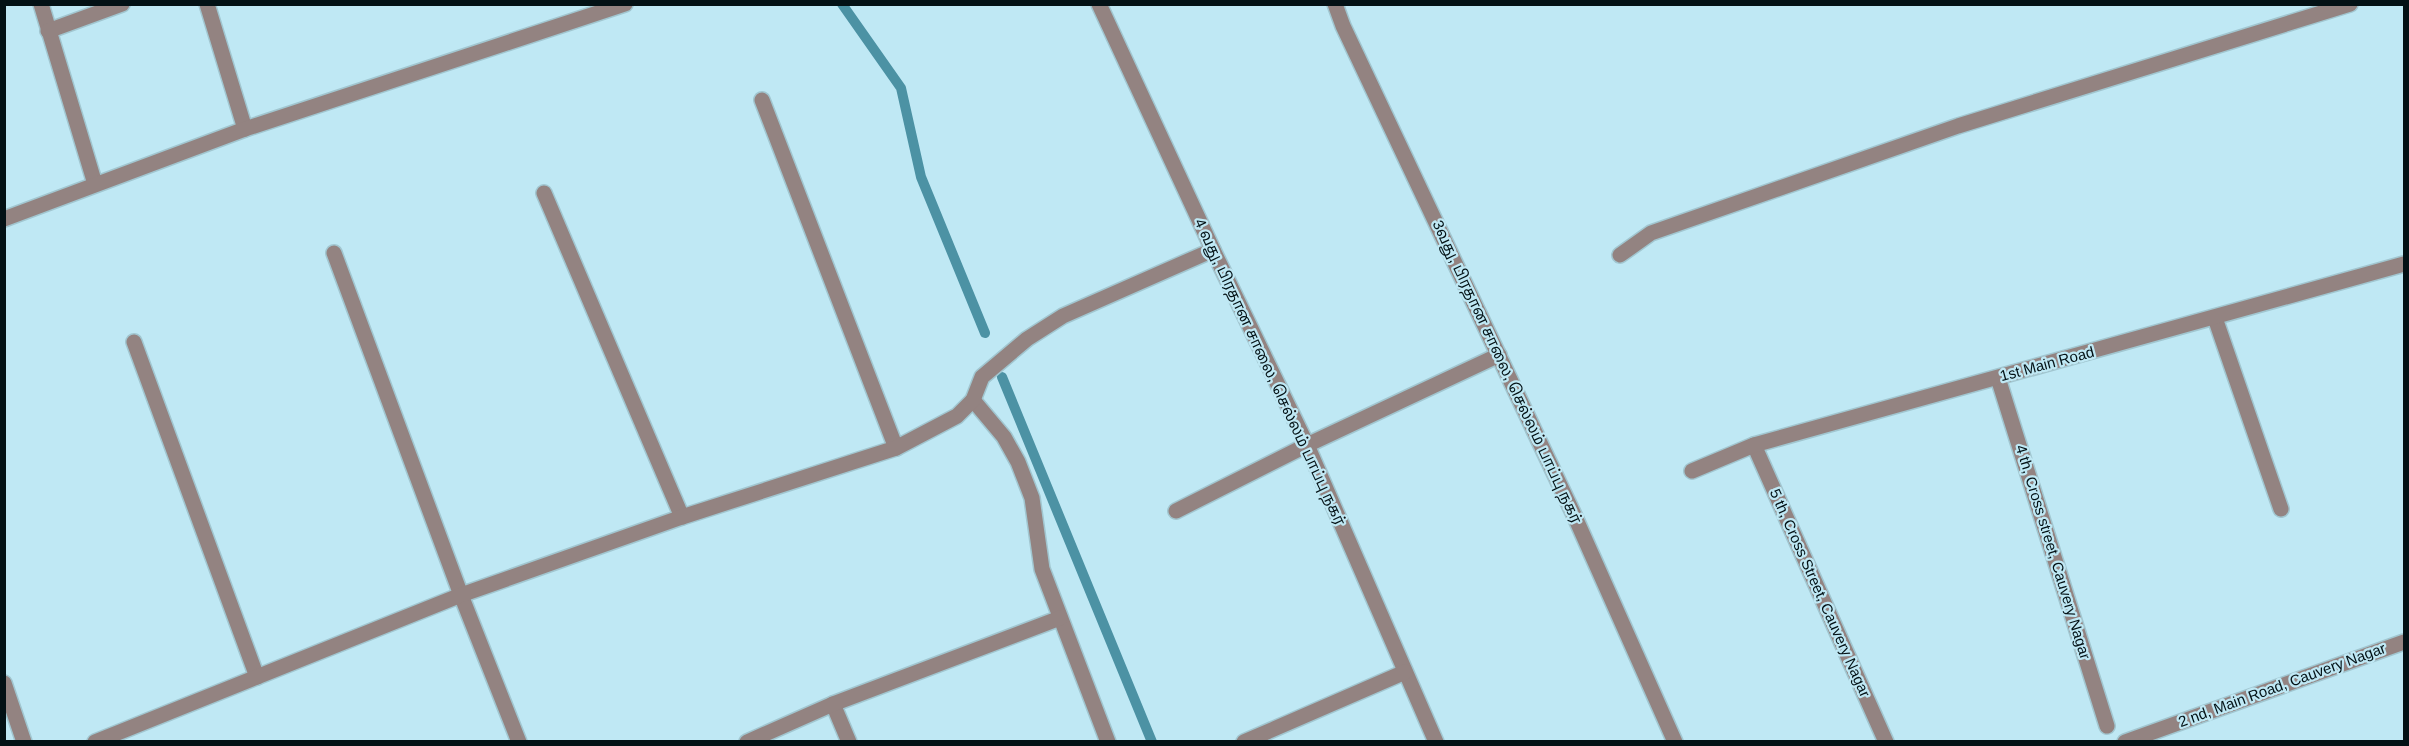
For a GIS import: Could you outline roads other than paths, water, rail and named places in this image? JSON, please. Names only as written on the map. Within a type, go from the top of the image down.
[{"type":"street","points":[[41,4],[95,184]]},
{"type":"street","points":[[48,31],[122,4]]},
{"type":"street","points":[[207,4],[245,129]]},
{"type":"street","points":[[4,219],[245,129],[625,4]]},
{"type":"street","name":"4 வது, பிரதான சாலை, செல்லம் பாப்பு நகர்","points":[[1099,4],[1213,250],[1307,445],[1436,741]]},
{"type":"street","name":"3வது, பிரதான சாலை, செல்லம் பாப்பு நகர்","points":[[1335,4],[1343,26],[1575,517],[1675,741]]},
{"type":"street","points":[[1620,255],[1651,233],[1915,141],[2350,4]]},
{"type":"street","points":[[762,100],[896,448]]},
{"type":"street","points":[[544,193],[682,517]]},
{"type":"street","points":[[95,741],[461,595],[682,517],[896,448],[957,416],[973,400],[982,377],[1027,339],[1063,316],[1213,250]]},
{"type":"street","points":[[334,253],[461,595],[519,741]]},
{"type":"street","name":"1st Main Road","points":[[1692,471],[1754,445],[2404,264]]},
{"type":"street","points":[[2215,318],[2281,509]]},
{"type":"street","points":[[134,342],[257,678]]},
{"type":"street","points":[[1176,511],[1307,445],[1499,355]]},
{"type":"street","name":"4 th, Cross street, Cauvery Nagar","points":[[1998,378],[2108,726]]},
{"type":"street","points":[[973,400],[1004,437],[1018,462],[1032,498],[1042,569],[1108,741]]},
{"type":"street","name":"5 th, Cross Street, Cauvery Nagar","points":[[1754,445],[1886,741]]},
{"type":"street","points":[[747,741],[833,704],[1060,618]]},
{"type":"street","name":"2 nd, Main Road, Cauvery Nagar","points":[[2125,741],[2404,642]]},
{"type":"street","points":[[1244,741],[1406,672]]},
{"type":"street","points":[[4,683],[24,741]]},
{"type":"street","points":[[833,704],[849,741]]},
{"type":"waterway","points":[[842,4],[901,88],[921,177],[985,333]]},
{"type":"waterway","points":[[1002,377],[1152,742]]}]
